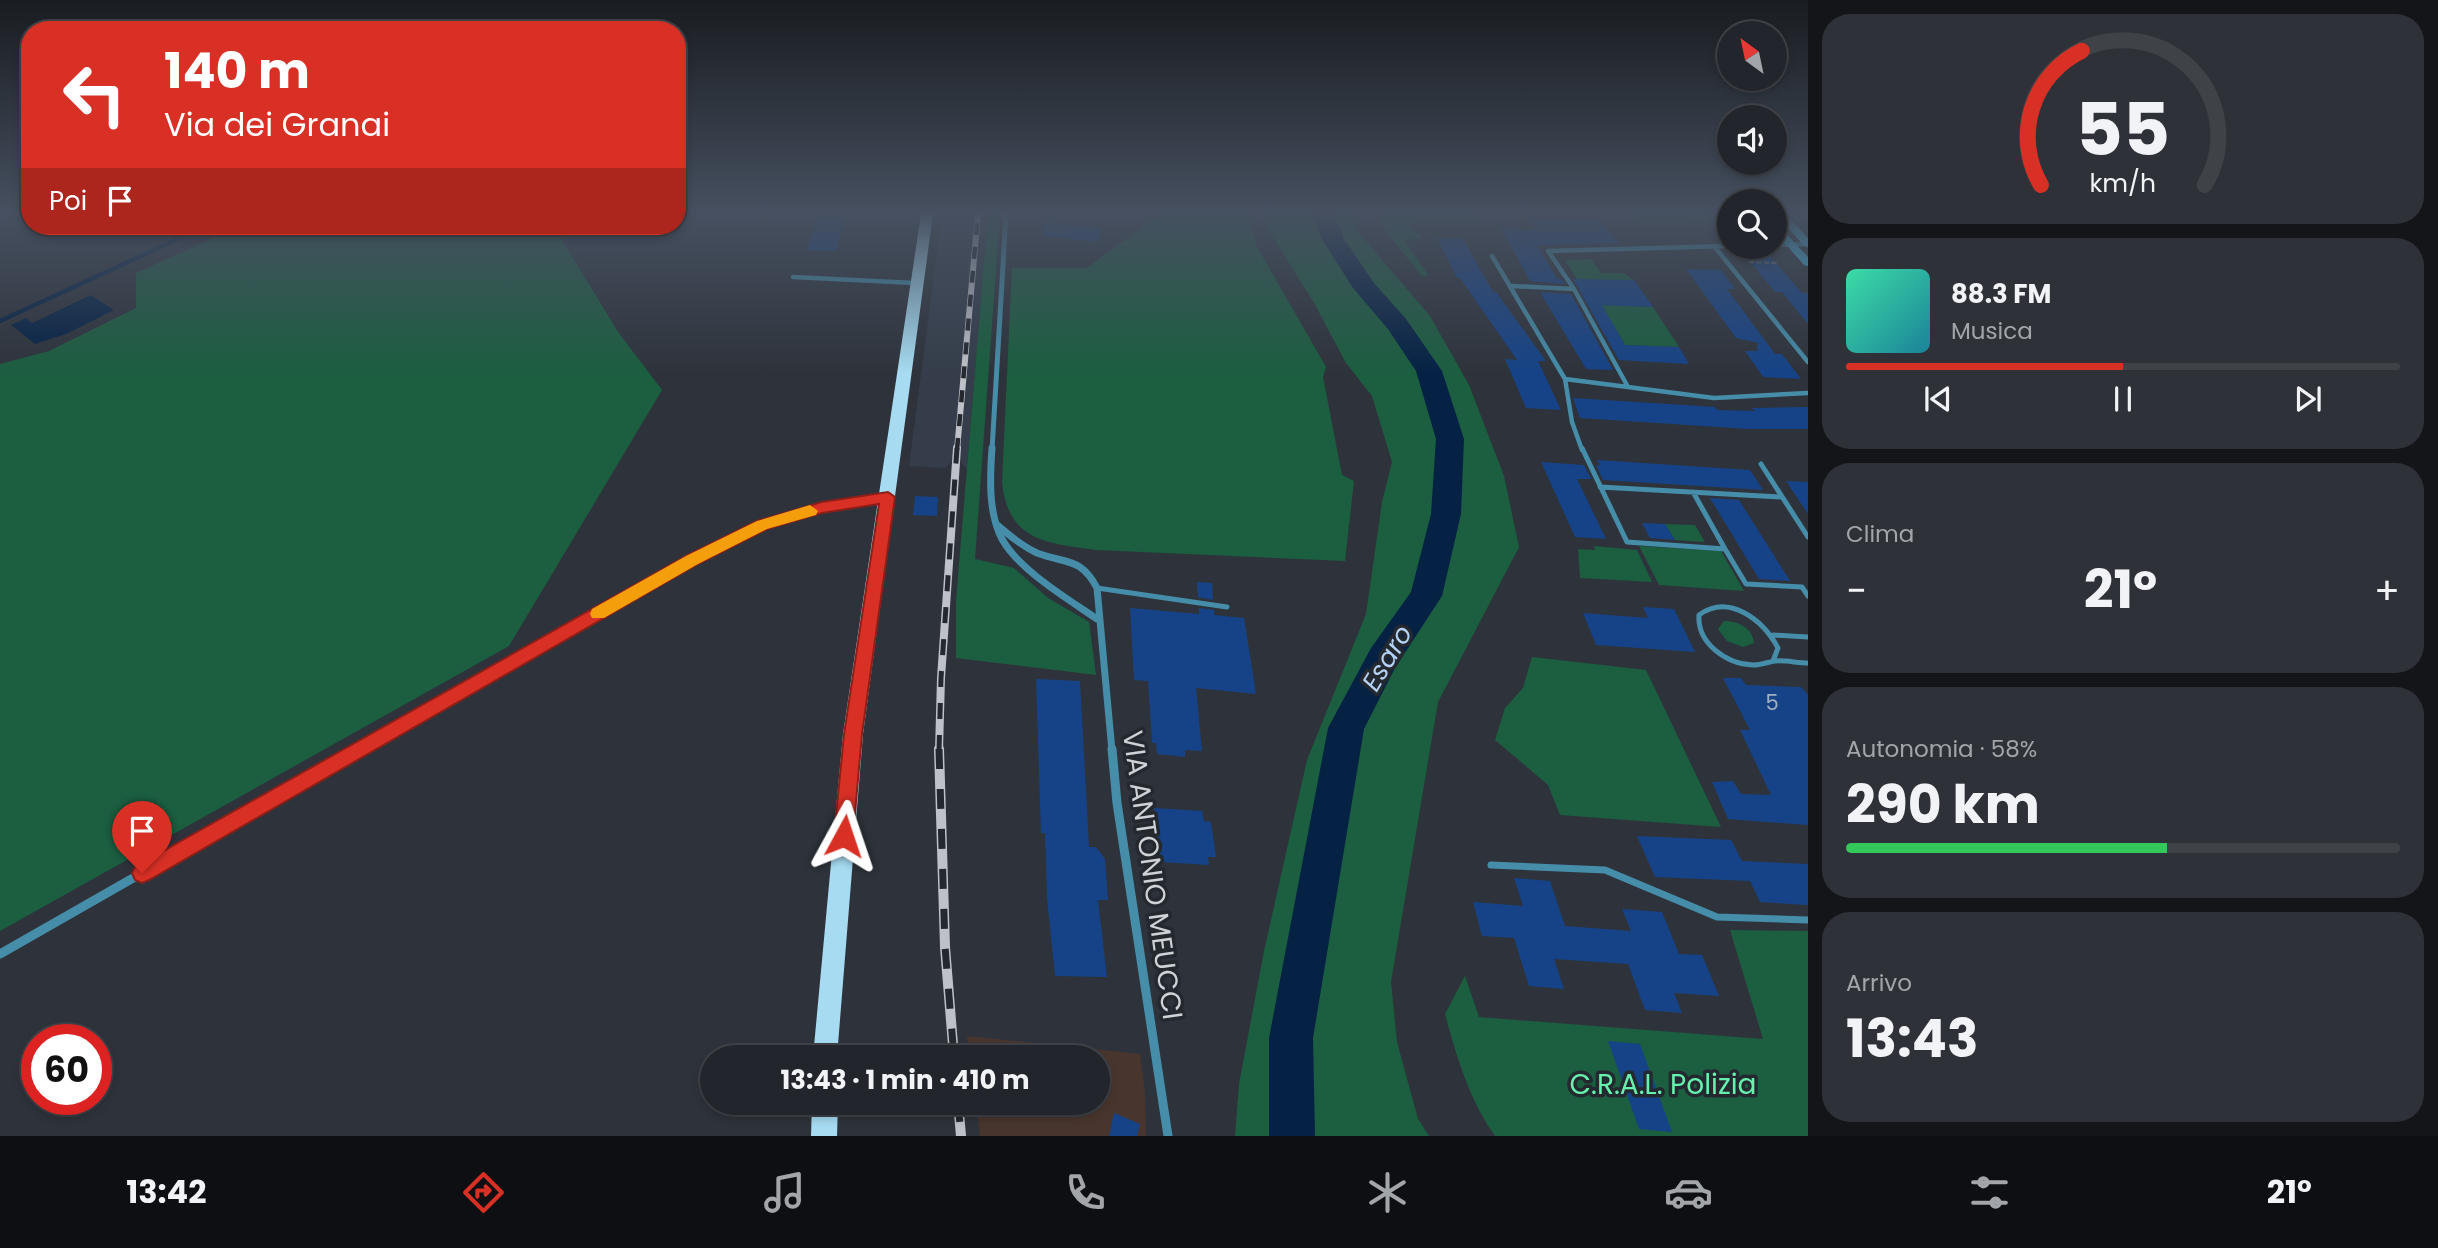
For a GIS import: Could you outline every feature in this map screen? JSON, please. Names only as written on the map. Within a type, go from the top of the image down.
[{"type":"main road","points":[[826,1045],[853,734],[919,267]]},
{"type":"main road","points":[[824,1136],[825,1115]]},
{"type":"street","points":[[1003,267],[990,476],[996,524],[1003,541],[1040,579],[1097,619]]},
{"type":"street","points":[[0,954],[692,560],[762,525],[822,508],[888,497]]},
{"type":"street","points":[[996,524],[1023,547],[1041,555],[1082,565],[1097,588]]},
{"type":"street","name":"VIA ANTONIO MEUCCI","points":[[1097,588],[1097,619],[1124,854],[1168,1136]]},
{"type":"lane","points":[[1499,267],[1565,379],[1566,402],[1584,455],[1628,542],[1725,549]]},
{"type":"lane","points":[[1559,267],[1628,387]]},
{"type":"lane","points":[[1731,267],[1808,362]]},
{"type":"lane","points":[[793,276],[917,283]]},
{"type":"lane","points":[[1511,286],[1574,289]]},
{"type":"lane","points":[[1565,379],[1714,398],[1808,393]]},
{"type":"lane","points":[[1761,464],[1808,537]]},
{"type":"lane","points":[[1600,487],[1782,496]]},
{"type":"lane","points":[[1693,492],[1746,584],[1805,587],[1808,596]]},
{"type":"lane","points":[[1097,588],[1227,607]]},
{"type":"lane","points":[[1773,661],[1778,648],[1773,635],[1750,615],[1734,609],[1709,608],[1699,615],[1697,623],[1705,640],[1727,657],[1755,665],[1773,661],[1808,663]]},
{"type":"lane","points":[[1773,635],[1808,637]]},
{"type":"lane","points":[[1491,865],[1605,870],[1717,917],[1808,920]]},
{"type":"shaded area","points":[[935,267],[984,267],[967,469],[956,456],[945,468],[909,466]]},
{"type":"shaded area","points":[[967,1036],[1054,1045],[968,1045]]},
{"type":"shaded area","points":[[1110,1051],[1140,1054],[1145,1093],[1146,1136],[980,1136],[977,1115],[1110,1115]]},
{"type":"green space","points":[[149,267],[578,267],[618,332],[662,390],[509,646],[0,931],[0,364],[49,351],[136,308],[136,273]]},
{"type":"green space","points":[[984,267],[996,267],[975,559],[1014,568],[1048,598],[1089,622],[1096,675],[956,658],[956,601]]},
{"type":"green space","points":[[1269,267],[1326,367],[1323,377],[1342,475],[1354,481],[1345,561],[1096,550],[1046,541],[1021,528],[1012,517],[1002,482],[1012,268]]},
{"type":"green space","points":[[1292,267],[1388,267],[1430,316],[1469,385],[1504,476],[1519,547],[1438,702],[1391,982],[1397,1042],[1418,1119],[1429,1136],[1235,1136],[1239,1084],[1264,951],[1307,760],[1366,614],[1382,502],[1392,462],[1372,396],[1346,363]]},
{"type":"green space","points":[[1415,267],[1423,267],[1428,275],[1422,276]]},
{"type":"green space","points":[[1569,267],[1597,267],[1601,273],[1623,273],[1634,280],[1586,280],[1602,305],[1653,307],[1679,347],[1625,345],[1614,326],[1605,325]]},
{"type":"green space","points":[[1665,524],[1695,525],[1705,542],[1675,540]]},
{"type":"green space","points":[[1594,546],[1637,550],[1652,582],[1580,578],[1578,549],[1595,550]]},
{"type":"green space","points":[[1639,546],[1721,551],[1744,591],[1659,585]]},
{"type":"green space","points":[[1724,621],[1744,626],[1751,633],[1754,643],[1743,647],[1727,641],[1718,629]]},
{"type":"green space","points":[[1532,657],[1646,670],[1721,827],[1560,815],[1548,785],[1495,740],[1505,708],[1523,688]]},
{"type":"green space","name":"C.R.A.L. Polizia","points":[[1730,930],[1808,931],[1808,1136],[1495,1136],[1471,1093],[1445,1014],[1465,976],[1479,1017],[1763,1039]]},
{"type":"water","points":[[91,295],[114,310],[66,334],[35,344],[11,325],[26,318],[32,323]]},
{"type":"building","points":[[1452,267],[1479,267],[1493,292],[1496,292],[1546,361],[1538,361],[1561,410],[1526,408],[1505,359],[1517,360],[1460,278],[1457,278]]},
{"type":"building","points":[[1522,267],[1550,267],[1557,279],[1561,279],[1565,284],[1530,281]]},
{"type":"building","points":[[1754,267],[1779,267],[1802,293],[1808,293],[1808,324],[1782,292],[1775,292]]},
{"type":"building","points":[[1686,269],[1721,270],[1735,289],[1727,289],[1775,354],[1782,354],[1801,379],[1763,377],[1745,351],[1757,351],[1758,343],[1736,338]]},
{"type":"building","points":[[1573,279],[1634,280],[1653,307],[1602,305],[1625,345],[1679,347],[1689,364],[1619,360]]},
{"type":"building","points":[[1540,292],[1571,294],[1613,370],[1586,369]]},
{"type":"building","points":[[1573,398],[1715,407],[1717,410],[1755,411],[1752,408],[1808,407],[1808,429],[1749,429],[1580,418]]},
{"type":"building","points":[[1597,460],[1750,470],[1763,490],[1603,480],[1596,465],[1600,466]]},
{"type":"building","points":[[1541,462],[1584,465],[1591,479],[1577,479],[1606,539],[1575,537]]},
{"type":"building","points":[[1786,481],[1808,482],[1808,514]]},
{"type":"building","points":[[915,496],[938,497],[937,516],[913,515]]},
{"type":"building","points":[[1710,498],[1739,500],[1790,581],[1759,579]]},
{"type":"building","points":[[1642,523],[1665,524],[1675,540],[1650,538]]},
{"type":"building","points":[[1197,582],[1212,583],[1213,600],[1198,597]]},
{"type":"building","points":[[1643,607],[1674,609],[1695,652],[1596,645],[1583,613],[1648,618]]},
{"type":"building","points":[[1130,608],[1199,614],[1199,608],[1214,610],[1214,615],[1244,618],[1256,694],[1196,688],[1202,751],[1185,750],[1185,757],[1157,754],[1156,743],[1152,743],[1148,681],[1134,680]]},
{"type":"building","points":[[1723,678],[1741,678],[1746,685],[1801,687],[1808,695],[1808,825],[1728,819],[1712,782],[1733,781],[1741,794],[1771,795],[1740,730],[1750,730]]},
{"type":"building","points":[[1036,679],[1080,681],[1089,847],[1096,847],[1105,859],[1108,900],[1098,900],[1107,977],[1055,976],[1047,898],[1045,833],[1041,833]]},
{"type":"building","points":[[1154,808],[1202,811],[1204,821],[1211,822],[1216,857],[1208,857],[1209,865],[1160,862]]},
{"type":"building","points":[[1637,836],[1731,840],[1742,861],[1808,864],[1808,905],[1760,902],[1750,881],[1655,877]]},
{"type":"building","points":[[1514,878],[1550,881],[1565,926],[1631,931],[1622,909],[1662,912],[1679,954],[1702,955],[1719,996],[1674,993],[1682,1013],[1645,1010],[1628,964],[1554,959],[1564,989],[1529,986],[1514,938],[1482,936],[1473,902],[1523,906]]},
{"type":"building","points":[[1608,1041],[1640,1044],[1672,1132],[1639,1129]]},
{"type":"building","points":[[1114,1113],[1140,1124],[1137,1136],[1109,1136]]},
{"type":"waterway","points":[[0,321],[117,267]]},
{"type":"waterway","name":"Esaro","points":[[1292,1136],[1291,1038],[1346,728],[1383,658],[1426,596],[1446,514],[1450,439],[1429,371],[1397,324],[1365,288],[1351,267]]},
{"type":"railway","points":[[957,450],[973,267]]},
{"type":"railway","points":[[939,750],[941,678],[957,448]]},
{"type":"railway","points":[[939,750],[945,947],[953,1045]]},
{"type":"railway","points":[[959,1115],[961,1136]]},
{"type":"slow traffic","points":[[598,614],[692,560],[762,525],[810,511]]},
{"type":"route","points":[[142,873],[692,560],[762,525],[822,508],[888,497],[853,734],[844,836]]}]
